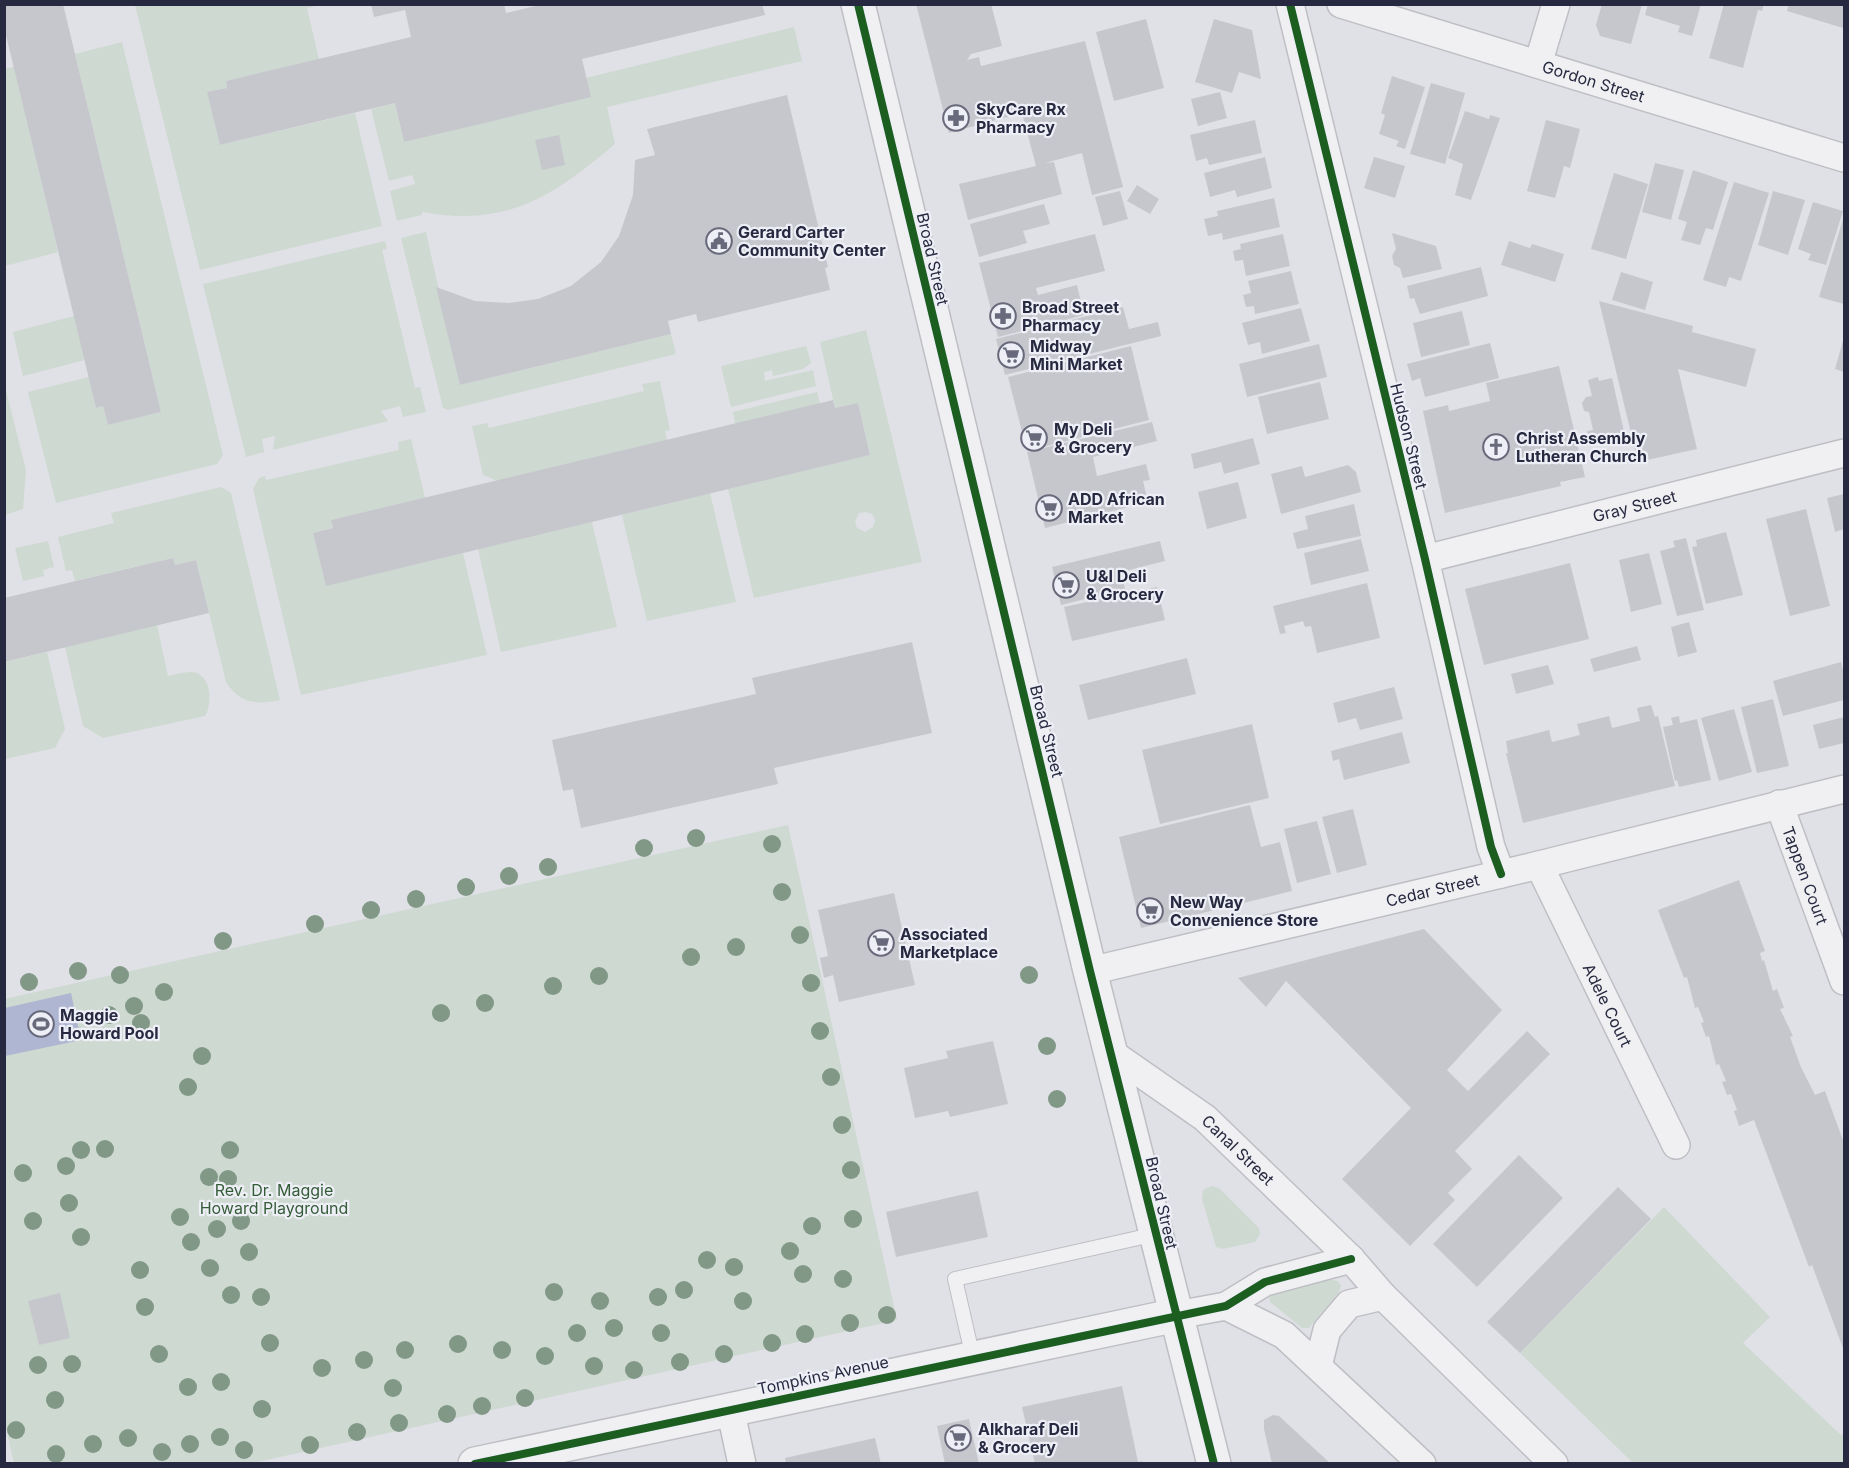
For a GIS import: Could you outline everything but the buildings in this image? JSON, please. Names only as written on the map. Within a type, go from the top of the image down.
[{"type":"street","name":"Broad Street","points":[[858,4],[1090,971],[1113,1054],[1214,1464]]},
{"type":"street","name":"Hudson Street","points":[[1290,4],[1425,559],[1491,847],[1501,874]]},
{"type":"street","name":"Gordon Street","points":[[1341,4],[1845,158]]},
{"type":"street","points":[[1538,64],[1556,4]]},
{"type":"street","name":"Gray Street","points":[[1425,559],[1845,453]]},
{"type":"street","name":"Cedar Street","points":[[1090,971],[1539,865],[1845,789]]},
{"type":"street","name":"Tappen Court","points":[[1779,804],[1845,981]]},
{"type":"street","name":"Adele Court","points":[[1539,865],[1676,1145]]},
{"type":"street","name":"Canal Street","points":[[1113,1054],[1205,1118],[1352,1259],[1383,1296],[1554,1464]]},
{"type":"street","points":[[1177,1315],[1226,1306],[1265,1282],[1352,1259]]},
{"type":"street","points":[[1318,1366],[1328,1330],[1349,1304],[1383,1296]]},
{"type":"street","points":[[1226,1306],[1284,1335],[1422,1464]]},
{"type":"street","name":"Tompkins Avenue","points":[[475,1464],[730,1408],[1177,1315]]},
{"type":"street","points":[[730,1408],[742,1464]]},
{"type":"lane","points":[[973,1358],[956,1280],[1156,1234]]},
{"type":"green space","points":[[135,5],[320,5],[307,8],[319,59],[226,81],[227,88],[208,92],[220,145],[355,113],[382,226],[200,270]]},
{"type":"green space","points":[[794,27],[802,61],[607,107],[615,144],[570,180],[526,204],[504,211],[479,215],[452,216],[422,212],[422,215],[397,221],[390,191],[415,184],[412,175],[389,181],[371,109],[395,103],[404,142],[590,97],[586,78]]},
{"type":"green space","points":[[122,42],[223,455],[217,464],[56,503],[28,392],[89,377],[96,408],[103,406],[108,425],[161,412],[75,54]]},
{"type":"green space","points":[[14,67],[58,252],[5,266],[4,69]]},
{"type":"green space","points":[[426,232],[460,385],[671,334],[676,354],[448,410],[443,408],[401,238]]},
{"type":"green space","points":[[385,241],[387,249],[382,250],[415,388],[420,387],[426,412],[403,417],[400,406],[381,411],[388,421],[273,450],[275,436],[262,439],[264,452],[246,457],[203,284]]},
{"type":"green space","points":[[74,316],[85,360],[23,376],[13,332]]},
{"type":"green space","points":[[866,330],[922,562],[754,598],[728,489],[870,455],[858,403],[835,408],[820,342]],"holes":[[[859,513],[872,514],[875,520],[873,527],[865,532],[857,528],[855,522]]]},
{"type":"green space","points":[[806,346],[811,363],[803,369],[773,376],[772,370],[764,372],[765,381],[813,370],[816,386],[731,407],[721,366]]},
{"type":"green space","points":[[660,381],[670,430],[665,431],[667,440],[498,481],[483,475],[472,426],[487,423],[489,428],[644,391],[642,384]]},
{"type":"green space","points":[[4,382],[26,470],[23,509],[5,515]]},
{"type":"green space","points":[[817,392],[820,404],[735,424],[733,412]]},
{"type":"green space","points":[[411,439],[425,498],[331,520],[333,528],[313,533],[326,585],[463,553],[487,655],[301,695],[253,489],[259,478],[265,476],[266,480],[399,450],[398,442]]},
{"type":"green space","points":[[221,487],[231,493],[280,700],[256,702],[243,699],[226,682],[196,560],[175,565],[173,558],[75,581],[72,570],[66,571],[58,537],[114,523],[111,513]]},
{"type":"green space","points":[[710,493],[736,602],[647,621],[622,515]]},
{"type":"green space","points":[[592,522],[617,627],[501,652],[478,549]]},
{"type":"green space","points":[[48,541],[54,567],[43,570],[44,576],[23,581],[15,548]]},
{"type":"green space","points":[[157,625],[168,676],[190,672],[197,673],[206,681],[210,699],[205,716],[103,738],[83,726],[65,647]]},
{"type":"green space","points":[[47,652],[65,729],[55,748],[5,759],[5,662]]},
{"type":"green space","name":"Rev. Dr. Maggie Howard Playground","points":[[788,825],[897,1320],[253,1463],[14,1463],[4,1420],[4,999]]},
{"type":"green space","points":[[1212,1186],[1219,1188],[1258,1227],[1260,1234],[1255,1242],[1223,1249],[1216,1247],[1202,1199],[1203,1190]]},
{"type":"green space","points":[[1664,1207],[1770,1317],[1743,1343],[1841,1435],[1844,1433],[1844,1463],[1633,1463],[1520,1353]]},
{"type":"green space","points":[[1328,1279],[1338,1281],[1341,1286],[1339,1292],[1309,1328],[1302,1328],[1270,1302],[1269,1294]]},
{"type":"water","name":"Maggie Howard Pool","points":[[71,993],[81,1040],[5,1056],[5,1008]]},
{"type":"cycle path","points":[[858,4],[1090,971],[1214,1464]]},
{"type":"cycle path","points":[[1290,4],[1425,559],[1491,847],[1501,874]]},
{"type":"cycle path","points":[[475,1464],[1226,1306],[1265,1282],[1351,1259]]},
{"type":"place","name":"SkyCare Rx Pharmacy","points":[[956,118]]},
{"type":"place","name":"Gerard Carter Community Center","points":[[719,241]]},
{"type":"place","name":"Broad Street Pharmacy","points":[[1003,316]]},
{"type":"place","name":"Midway Mini Market","points":[[1011,355]]},
{"type":"place","name":"My Deli & Grocery","points":[[1034,438]]},
{"type":"place","name":"Christ Assembly Lutheran Church","points":[[1496,447]]},
{"type":"place","name":"ADD African Market","points":[[1049,508]]},
{"type":"place","name":"U&I Deli & Grocery","points":[[1066,585]]},
{"type":"place","name":"New Way Convenience Store","points":[[1150,911]]},
{"type":"place","name":"Associated Marketplace","points":[[881,943]]},
{"type":"place","name":"Maggie Howard Pool","points":[[41,1024]]},
{"type":"place","name":"Alkharaf Deli & Grocery","points":[[958,1438]]}]
